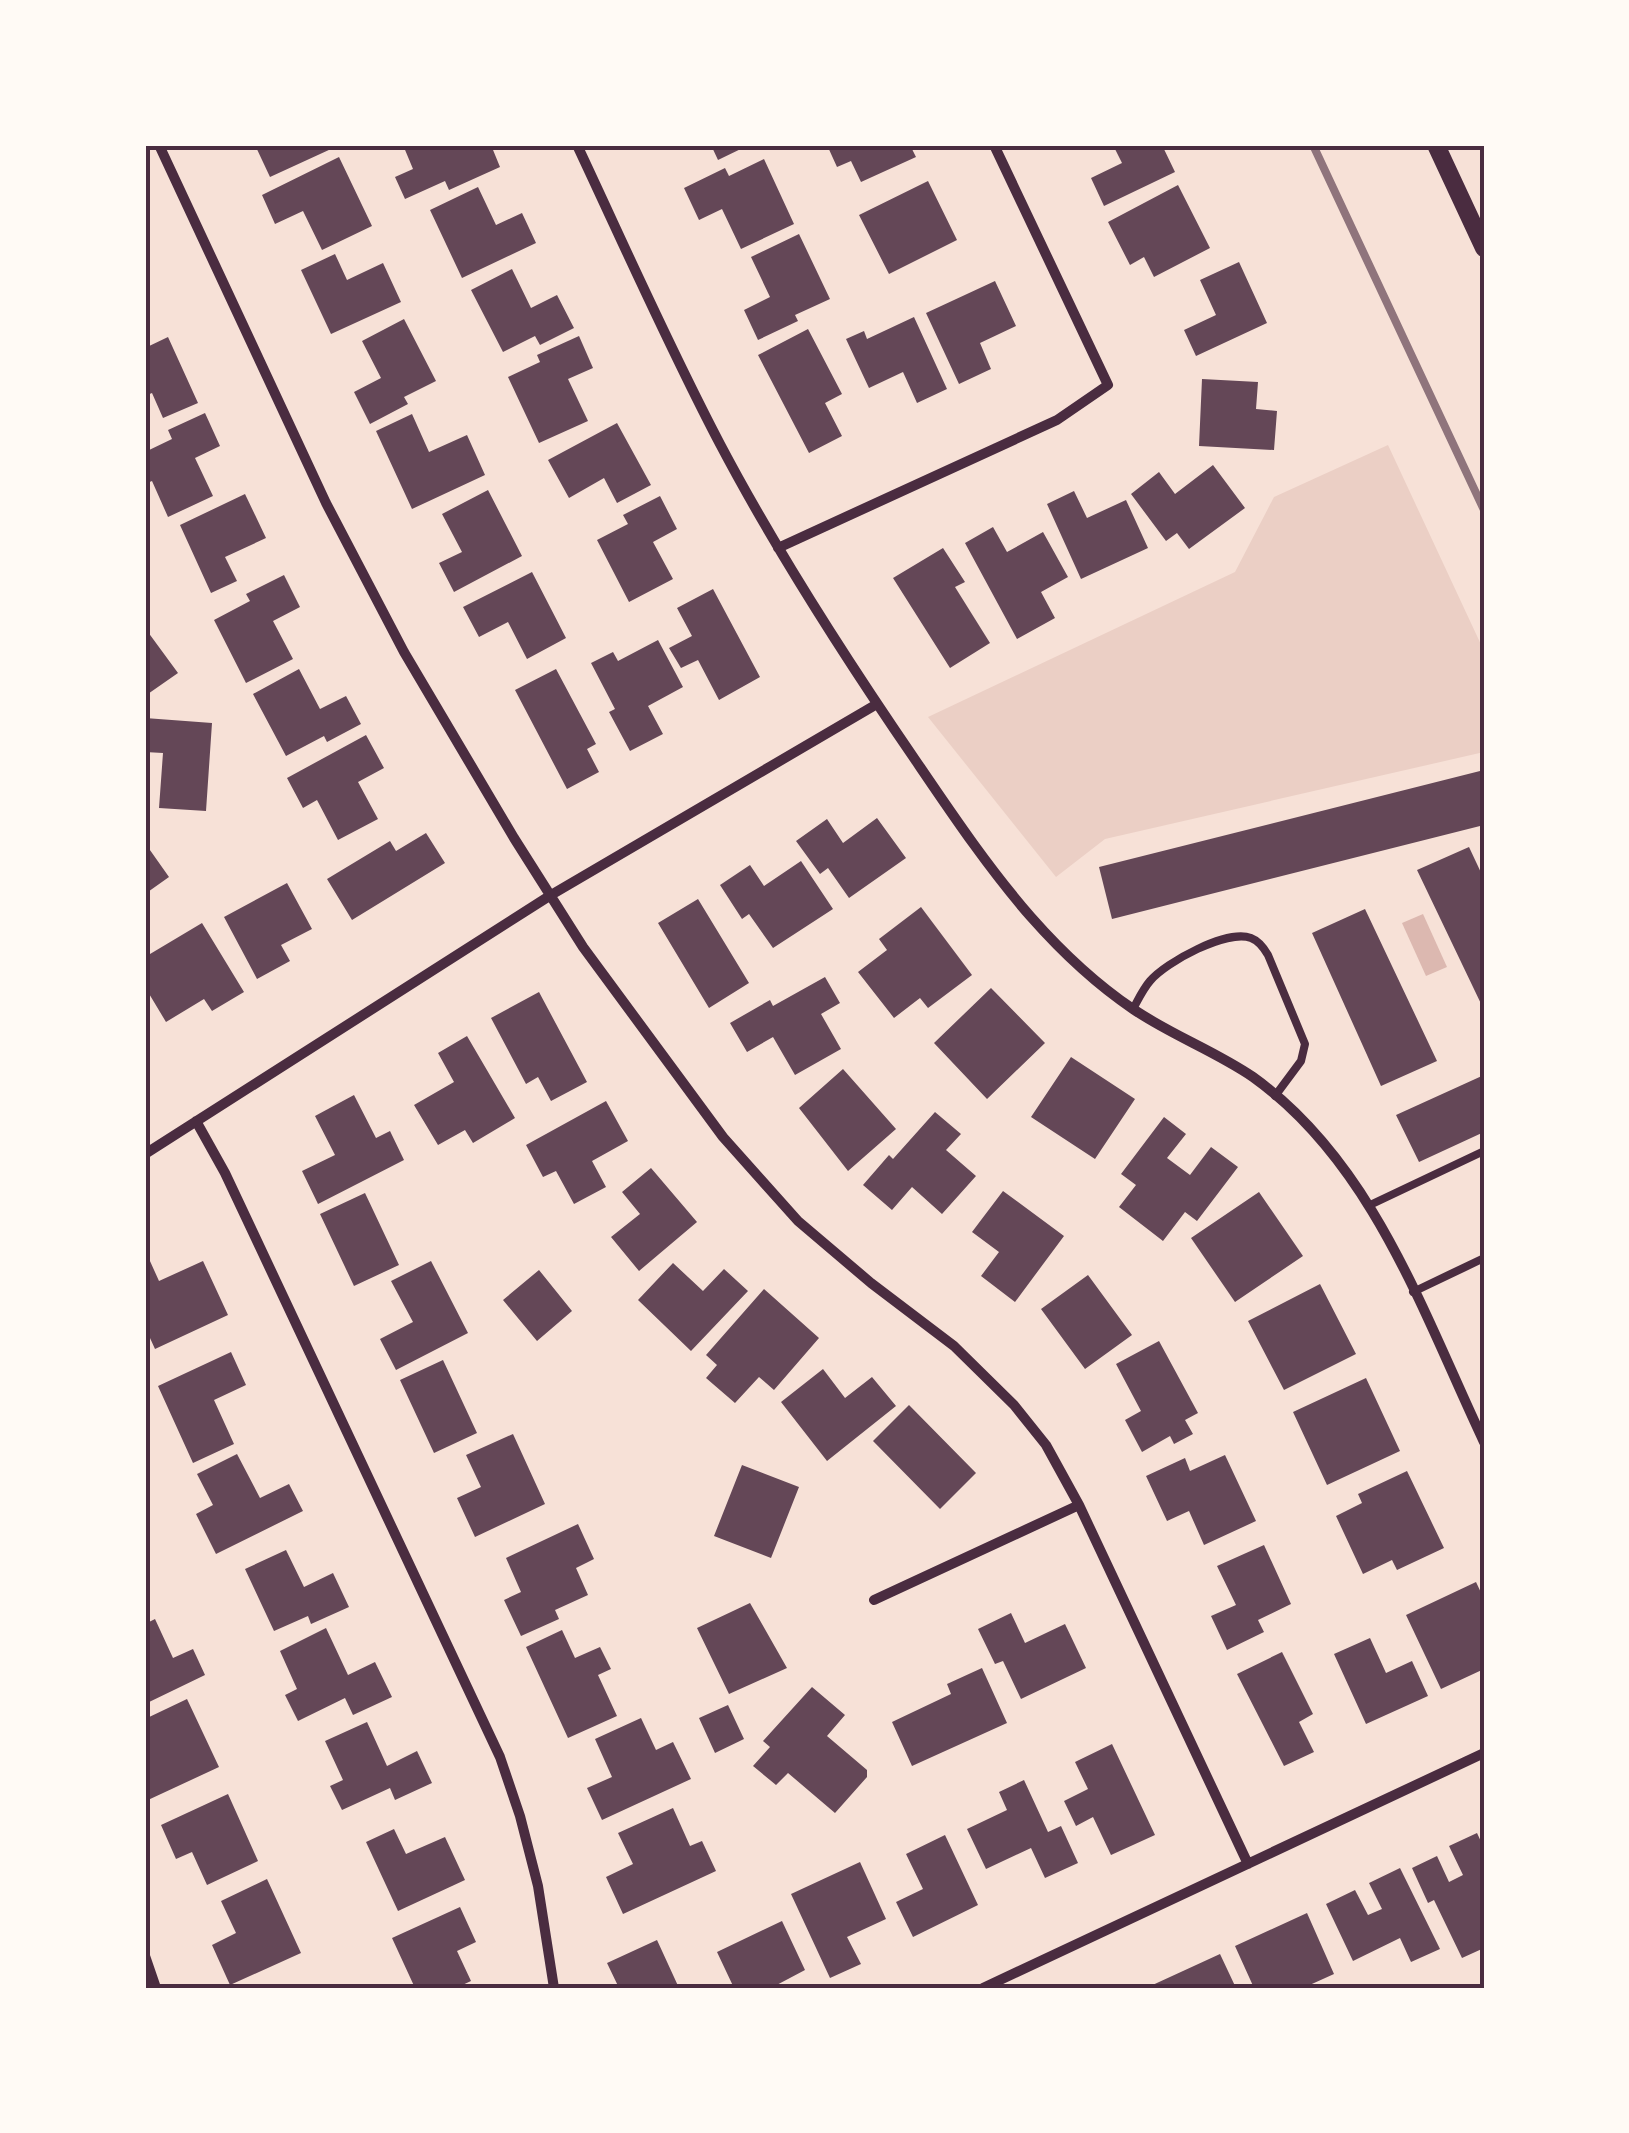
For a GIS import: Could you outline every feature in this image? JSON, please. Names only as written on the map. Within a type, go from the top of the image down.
[{"type":"street","points":[[160,145],[326,503],[404,652],[551,895],[584,947],[723,1137],[798,1221],[954,1346],[1014,1405],[1046,1445],[1079,1505],[1248,1864]]},
{"type":"street","points":[[577,145],[720,442],[778,548],[953,815],[1030,916],[1076,964],[1133,1009],[1252,1077],[1335,1157],[1370,1205],[1484,1442]]},
{"type":"street","points":[[778,548],[1056,420],[1108,385],[994,145]]},
{"type":"street","points":[[1436,145],[1484,248]]},
{"type":"street","points":[[145,1154],[551,895],[877,704]]},
{"type":"street","points":[[196,1121],[225,1172],[500,1757],[538,1886],[554,1988]]},
{"type":"street","points":[[874,1600],[1079,1505]]},
{"type":"street","points":[[983,1988],[1484,1753]]},
{"type":"street","points":[[145,1956],[156,1988]]},
{"type":"lane","points":[[1133,1009],[1150,982],[1185,955],[1228,938],[1248,936],[1268,955],[1306,1044],[1301,1060],[1275,1096]]},
{"type":"lane","points":[[1370,1205],[1484,1151]]},
{"type":"lane","points":[[1413,1292],[1484,1258]]},
{"type":"shaded area","points":[[1388,445],[1484,651],[1484,752],[1105,839],[1056,877],[928,717],[1235,572],[1274,497]]},
{"type":"shaded area","points":[[1423,914],[1447,967],[1426,976],[1402,923]]},
{"type":"building","points":[[255,145],[329,145],[331,149],[270,177]]},
{"type":"building","points":[[403,145],[491,145],[500,167],[449,190],[445,181],[405,199],[395,177],[413,169]]},
{"type":"building","points":[[711,145],[749,145],[718,160]]},
{"type":"building","points":[[827,145],[910,145],[916,157],[861,182],[851,161],[837,167]]},
{"type":"building","points":[[1113,145],[1162,145],[1175,172],[1104,206],[1091,178],[1122,163]]},
{"type":"building","points":[[339,157],[372,226],[322,250],[303,211],[275,224],[262,195]]},
{"type":"building","points":[[764,159],[794,224],[741,249],[722,209],[699,220],[684,188],[725,168],[729,176]]},
{"type":"building","points":[[928,181],[957,240],[889,274],[859,215]]},
{"type":"building","points":[[1178,185],[1210,248],[1154,277],[1144,257],[1130,265],[1108,222]]},
{"type":"building","points":[[478,187],[496,225],[522,213],[536,243],[462,278],[430,210]]},
{"type":"building","points":[[799,234],[830,299],[795,315],[798,321],[758,340],[744,310],[770,297],[751,257]]},
{"type":"building","points":[[335,254],[347,280],[383,263],[401,302],[331,334],[301,270]]},
{"type":"building","points":[[1239,262],[1267,323],[1196,356],[1184,330],[1216,315],[1200,280]]},
{"type":"building","points":[[512,269],[531,308],[557,295],[574,328],[540,345],[535,336],[503,352],[471,290]]},
{"type":"building","points":[[995,281],[1016,326],[980,343],[991,369],[959,384],[926,313]]},
{"type":"building","points":[[914,317],[947,389],[917,403],[903,372],[869,388],[846,339],[864,331],[867,339]]},
{"type":"building","points":[[404,319],[436,381],[404,397],[408,404],[370,424],[354,392],[381,378],[362,341]]},
{"type":"building","points":[[808,329],[842,394],[825,403],[842,436],[809,453],[758,355]]},
{"type":"building","points":[[579,336],[593,368],[568,379],[588,421],[539,443],[508,377],[540,362],[537,355]]},
{"type":"building","points":[[168,337],[198,403],[163,418],[152,393],[145,396],[145,348]]},
{"type":"building","points":[[1202,379],[1258,382],[1256,409],[1277,411],[1274,450],[1199,446]]},
{"type":"building","points":[[205,413],[220,446],[195,458],[213,496],[168,517],[152,481],[145,484],[145,452],[172,439],[168,430]]},
{"type":"building","points":[[412,414],[429,452],[467,435],[485,475],[412,509],[376,431]]},
{"type":"building","points":[[617,423],[651,485],[617,503],[604,478],[569,498],[548,460]]},
{"type":"building","points":[[1213,465],[1245,508],[1189,549],[1177,533],[1166,541],[1131,494],[1159,472],[1175,494]]},
{"type":"building","points":[[488,490],[522,556],[454,592],[439,563],[462,552],[442,514]]},
{"type":"building","points":[[1074,491],[1087,518],[1126,500],[1148,548],[1081,579],[1047,504]]},
{"type":"building","points":[[245,494],[266,538],[225,557],[237,581],[211,593],[180,525]]},
{"type":"building","points":[[660,496],[677,529],[653,542],[673,579],[629,602],[597,540],[628,524],[623,515]]},
{"type":"building","points":[[993,527],[1007,552],[1043,532],[1068,577],[1041,592],[1055,618],[1017,639],[965,543]]},
{"type":"building","points":[[943,548],[965,582],[955,587],[990,643],[950,668],[893,578]]},
{"type":"building","points":[[532,572],[566,638],[527,659],[508,622],[479,637],[463,607]]},
{"type":"building","points":[[284,575],[300,607],[273,621],[293,659],[246,683],[214,620],[250,601],[246,594]]},
{"type":"building","points":[[713,589],[760,677],[719,700],[698,660],[681,668],[669,648],[692,636],[677,608]]},
{"type":"building","points":[[145,628],[178,673],[145,696]]},
{"type":"building","points":[[658,640],[683,687],[648,706],[663,734],[630,751],[609,712],[615,709],[591,663],[613,652],[618,661]]},
{"type":"building","points":[[299,669],[320,709],[346,696],[361,724],[327,742],[324,736],[286,756],[253,694]]},
{"type":"building","points":[[556,669],[596,744],[587,749],[599,772],[567,789],[515,690]]},
{"type":"building","points":[[145,718],[212,723],[206,811],[159,808],[163,753],[145,752]]},
{"type":"building","points":[[366,735],[384,768],[358,782],[378,819],[338,840],[317,800],[303,808],[287,778]]},
{"type":"building","points":[[1480,771],[1484,825],[1112,919],[1099,867]]},
{"type":"building","points":[[877,818],[906,858],[849,898],[828,868],[820,874],[796,841],[827,819],[843,843]]},
{"type":"building","points":[[426,833],[445,863],[352,920],[327,879],[390,841],[396,851]]},
{"type":"building","points":[[145,843],[169,877],[145,894]]},
{"type":"building","points":[[1469,847],[1484,879],[1484,1010],[1417,870]]},
{"type":"building","points":[[801,861],[833,909],[773,948],[749,914],[742,919],[720,885],[750,865],[764,886]]},
{"type":"building","points":[[287,883],[312,929],[281,945],[290,961],[257,979],[224,917]]},
{"type":"building","points":[[698,899],[749,983],[709,1008],[658,923]]},
{"type":"building","points":[[921,907],[972,975],[928,1008],[920,998],[894,1018],[858,972],[887,950],[879,939]]},
{"type":"building","points":[[1365,909],[1437,1061],[1381,1086],[1312,933]]},
{"type":"building","points":[[202,923],[244,992],[212,1011],[204,999],[166,1022],[145,987],[145,957]]},
{"type":"building","points":[[825,977],[840,1003],[821,1014],[841,1049],[795,1075],[773,1037],[747,1052],[730,1023],[770,1000],[773,1006]]},
{"type":"building","points":[[991,988],[1045,1043],[987,1099],[934,1043]]},
{"type":"building","points":[[539,992],[587,1082],[551,1101],[538,1077],[526,1084],[491,1018]]},
{"type":"building","points":[[467,1036],[515,1118],[473,1143],[465,1130],[438,1145],[414,1105],[454,1082],[438,1053]]},
{"type":"building","points":[[1071,1057],[1135,1099],[1095,1159],[1031,1117]]},
{"type":"building","points":[[843,1069],[896,1129],[848,1171],[799,1108]]},
{"type":"building","points":[[1484,1075],[1484,1132],[1419,1162],[1396,1115]]},
{"type":"building","points":[[354,1095],[376,1138],[390,1131],[404,1160],[318,1204],[302,1171],[335,1155],[315,1116]]},
{"type":"building","points":[[606,1101],[628,1141],[592,1161],[606,1187],[574,1204],[556,1171],[543,1177],[526,1145]]},
{"type":"building","points":[[935,1112],[961,1134],[946,1150],[976,1176],[942,1214],[912,1187],[892,1210],[863,1185],[889,1155],[893,1159]]},
{"type":"building","points":[[1164,1117],[1186,1134],[1167,1158],[1190,1175],[1211,1147],[1238,1167],[1197,1221],[1185,1212],[1163,1241],[1119,1207],[1136,1185],[1121,1174]]},
{"type":"building","points":[[651,1168],[697,1222],[639,1271],[611,1237],[640,1214],[622,1192]]},
{"type":"building","points":[[1003,1191],[1064,1236],[1015,1302],[981,1276],[999,1252],[972,1232]]},
{"type":"building","points":[[1259,1192],[1303,1256],[1235,1302],[1191,1238]]},
{"type":"building","points":[[365,1193],[399,1265],[354,1286],[320,1214]]},
{"type":"building","points":[[145,1250],[159,1281],[203,1261],[228,1315],[155,1349],[145,1327]]},
{"type":"building","points":[[431,1261],[468,1333],[396,1370],[380,1339],[413,1322],[391,1281]]},
{"type":"building","points":[[673,1263],[703,1291],[724,1269],[748,1291],[691,1351],[638,1300]]},
{"type":"building","points":[[539,1270],[572,1311],[537,1341],[503,1300]]},
{"type":"building","points":[[1088,1275],[1132,1335],[1085,1369],[1041,1309]]},
{"type":"building","points":[[1320,1284],[1356,1354],[1284,1390],[1248,1321]]},
{"type":"building","points":[[764,1289],[819,1338],[774,1390],[759,1377],[735,1403],[706,1378],[717,1365],[706,1355]]},
{"type":"building","points":[[1159,1341],[1198,1413],[1185,1420],[1193,1434],[1174,1444],[1170,1436],[1142,1452],[1125,1420],[1141,1411],[1116,1364]]},
{"type":"building","points":[[231,1352],[246,1385],[214,1400],[234,1444],[193,1463],[158,1386]]},
{"type":"building","points":[[443,1360],[477,1433],[434,1453],[400,1380]]},
{"type":"building","points":[[823,1369],[845,1398],[872,1377],[896,1406],[827,1461],[781,1402]]},
{"type":"building","points":[[1366,1378],[1400,1451],[1327,1485],[1293,1412]]},
{"type":"building","points":[[909,1405],[976,1473],[940,1509],[873,1441]]},
{"type":"building","points":[[513,1434],[545,1504],[475,1537],[457,1498],[481,1487],[466,1455]]},
{"type":"building","points":[[237,1454],[260,1498],[289,1484],[303,1511],[216,1554],[196,1514],[213,1505],[197,1474]]},
{"type":"building","points":[[1225,1455],[1256,1521],[1204,1545],[1189,1511],[1167,1521],[1146,1476],[1185,1458],[1190,1471]]},
{"type":"building","points":[[742,1465],[799,1487],[771,1558],[714,1536]]},
{"type":"building","points":[[1407,1471],[1444,1548],[1397,1570],[1392,1560],[1363,1574],[1336,1516],[1362,1503],[1358,1494]]},
{"type":"building","points":[[578,1524],[594,1559],[576,1568],[588,1595],[555,1610],[559,1619],[521,1636],[504,1600],[521,1592],[506,1558]]},
{"type":"building","points":[[1264,1545],[1291,1604],[1258,1620],[1264,1632],[1227,1650],[1211,1616],[1236,1605],[1217,1566]]},
{"type":"building","points":[[286,1550],[304,1587],[333,1573],[349,1607],[311,1624],[308,1616],[274,1631],[245,1569]]},
{"type":"building","points":[[1476,1582],[1484,1599],[1484,1669],[1441,1689],[1406,1615]]},
{"type":"building","points":[[750,1603],[787,1668],[729,1694],[697,1628]]},
{"type":"building","points":[[1011,1613],[1025,1643],[1065,1624],[1086,1668],[1021,1699],[1003,1661],[995,1664],[978,1629]]},
{"type":"building","points":[[155,1619],[173,1658],[193,1649],[205,1675],[145,1704],[145,1624]]},
{"type":"building","points":[[326,1628],[348,1675],[375,1662],[392,1697],[353,1715],[345,1698],[298,1721],[285,1695],[297,1689],[280,1651]]},
{"type":"building","points":[[562,1630],[575,1658],[600,1647],[611,1669],[598,1675],[617,1716],[568,1738],[526,1647]]},
{"type":"building","points":[[1370,1638],[1386,1673],[1412,1661],[1428,1696],[1366,1724],[1334,1654]]},
{"type":"building","points":[[1282,1652],[1313,1714],[1299,1722],[1314,1752],[1284,1766],[1237,1674]]},
{"type":"building","points":[[982,1668],[1007,1723],[912,1766],[892,1722],[951,1694],[947,1684]]},
{"type":"building","points":[[812,1687],[845,1715],[827,1736],[867,1770],[867,1777],[835,1813],[788,1773],[776,1785],[753,1766],[770,1747],[763,1741]]},
{"type":"building","points":[[187,1699],[219,1767],[148,1800],[145,1719]]},
{"type":"building","points":[[728,1705],[744,1739],[715,1753],[699,1718]]},
{"type":"building","points":[[641,1718],[656,1750],[673,1742],[691,1779],[602,1820],[587,1788],[612,1777],[595,1739]]},
{"type":"building","points":[[367,1722],[387,1766],[417,1751],[432,1783],[395,1800],[390,1788],[342,1810],[330,1786],[343,1780],[325,1741]]},
{"type":"building","points":[[1112,1744],[1155,1835],[1111,1855],[1093,1817],[1076,1826],[1064,1801],[1088,1789],[1075,1762]]},
{"type":"building","points":[[1024,1780],[1048,1832],[1061,1826],[1078,1863],[1045,1878],[1031,1848],[986,1869],[967,1829],[1007,1810],[999,1792]]},
{"type":"building","points":[[228,1794],[258,1861],[207,1885],[192,1852],[176,1859],[161,1825]]},
{"type":"building","points":[[673,1808],[690,1846],[702,1841],[716,1871],[623,1914],[606,1877],[633,1864],[618,1833]]},
{"type":"building","points":[[394,1829],[406,1854],[445,1837],[465,1880],[398,1911],[366,1842]]},
{"type":"building","points":[[1477,1833],[1484,1848],[1484,1948],[1462,1958],[1434,1900],[1428,1903],[1412,1868],[1437,1856],[1449,1882],[1463,1875],[1449,1846]]},
{"type":"building","points":[[945,1835],[978,1905],[913,1937],[896,1902],[923,1889],[906,1854]]},
{"type":"building","points":[[860,1862],[886,1919],[847,1937],[861,1964],[830,1978],[791,1894]]},
{"type":"building","points":[[1400,1868],[1440,1949],[1411,1962],[1400,1938],[1353,1961],[1326,1904],[1355,1890],[1368,1915],[1382,1909],[1369,1883]]},
{"type":"building","points":[[267,1879],[301,1953],[230,1985],[212,1945],[236,1933],[221,1901]]},
{"type":"building","points":[[460,1907],[476,1942],[457,1951],[471,1981],[456,1988],[415,1988],[392,1938]]},
{"type":"building","points":[[1307,1913],[1334,1974],[1303,1988],[1254,1988],[1235,1946]]},
{"type":"building","points":[[782,1921],[805,1970],[771,1988],[734,1988],[717,1952]]},
{"type":"building","points":[[657,1940],[679,1988],[619,1988],[607,1963]]},
{"type":"building","points":[[1220,1954],[1236,1988],[1146,1988]]},
{"type":"railway","points":[[1313,145],[1484,510]]}]
